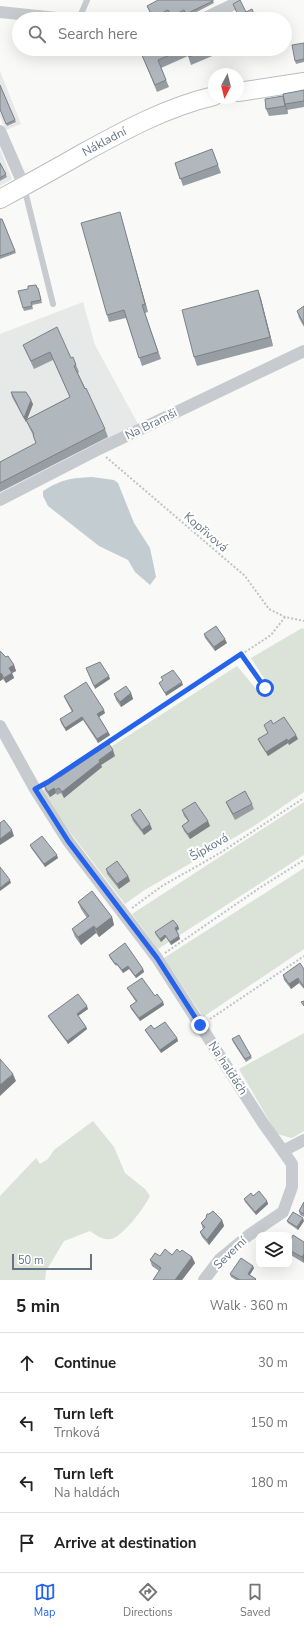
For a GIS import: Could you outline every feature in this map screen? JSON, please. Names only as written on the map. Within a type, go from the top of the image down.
[{"type":"main road","points":[[244,91],[304,82]]},
{"type":"main road","name":"Nákladní","points":[[0,199],[139,123],[167,110],[195,100],[208,97]]},
{"type":"street","points":[[217,12],[234,4]]},
{"type":"street","points":[[0,12],[12,13]]},
{"type":"street","points":[[0,131],[24,186]]},
{"type":"street","name":"Na Bramši","points":[[0,500],[99,449],[304,351]]},
{"type":"street","name":"Na haldách","points":[[0,726],[35,789],[68,841],[157,958],[263,1123],[283,1151]]},
{"type":"street","points":[[283,1151],[304,1140]]},
{"type":"street","name":"Severní","points":[[204,1280],[220,1259],[249,1235],[283,1212],[292,1187],[292,1164],[283,1151]]},
{"type":"lane","points":[[82,12],[87,0]]},
{"type":"lane","points":[[24,186],[53,304]]},
{"type":"path","name":"Kopřivová","points":[[99,449],[112,462],[245,576],[269,609],[285,617],[304,621]]},
{"type":"path","points":[[35,789],[48,782],[271,635],[285,617]]},
{"type":"path","points":[[241,654],[265,688]]},
{"type":"path","name":"Šípková","points":[[125,914],[162,886],[220,853],[304,798]]},
{"type":"path","points":[[157,958],[261,887],[304,860]]},
{"type":"path","points":[[200,1025],[304,957]]},
{"type":"shaded area","points":[[0,71],[21,124],[6,130],[0,117]]},
{"type":"shaded area","points":[[0,149],[12,179],[0,186]]},
{"type":"shaded area","points":[[83,302],[95,345],[138,424],[0,495],[0,334]]},
{"type":"shaded area","points":[[92,477],[114,480],[118,483],[134,523],[150,548],[156,577],[150,585],[135,572],[128,560],[99,546],[48,506],[43,496],[43,491],[61,482],[72,479]]},
{"type":"shaded area","points":[[302,628],[304,629],[304,792],[254,826],[143,891],[125,904],[63,823],[42,791],[237,666],[262,696],[272,691],[251,658]]},
{"type":"shaded area","points":[[304,802],[304,855],[158,949],[132,914]]},
{"type":"shaded area","points":[[304,868],[304,949],[203,1017],[164,958]]},
{"type":"shaded area","points":[[304,1033],[304,1131],[292,1138],[277,1134],[239,1069]]},
{"type":"shaded area","points":[[93,1121],[114,1147],[125,1173],[145,1189],[150,1196],[132,1222],[115,1238],[104,1239],[90,1231],[64,1241],[46,1271],[45,1280],[0,1280],[0,1196],[36,1158],[40,1164],[48,1159],[54,1150]]},
{"type":"building","points":[[158,0],[213,0],[190,12],[185,12],[184,10],[180,12],[169,12],[168,10],[164,12],[150,12],[147,6]]},
{"type":"building","points":[[240,0],[246,12],[237,12],[233,4]]},
{"type":"building","points":[[252,9],[253,12],[246,12]]},
{"type":"building","points":[[304,43],[304,59],[295,61],[292,45]]},
{"type":"building","points":[[142,56],[167,56],[158,60],[166,80],[155,85]]},
{"type":"building","points":[[0,85],[15,120],[6,124],[0,109]]},
{"type":"building","points":[[304,90],[304,101],[285,104],[283,94]]},
{"type":"building","points":[[283,96],[285,106],[266,109],[265,99]]},
{"type":"building","points":[[212,149],[218,165],[180,179],[175,163]]},
{"type":"building","points":[[0,163],[6,174],[0,178]]},
{"type":"building","points":[[120,212],[145,304],[142,305],[158,352],[139,358],[124,310],[107,315],[81,223]]},
{"type":"building","points":[[0,219],[2,219],[15,251],[0,256]]},
{"type":"building","points":[[36,285],[41,300],[31,302],[32,306],[23,308],[18,291],[28,289],[28,286]]},
{"type":"building","points":[[258,290],[270,337],[194,357],[182,310]]},
{"type":"building","points":[[304,306],[304,324],[297,311]]},
{"type":"building","points":[[57,327],[71,358],[73,357],[76,365],[74,366],[105,429],[0,483],[0,462],[36,443],[34,434],[26,420],[70,397],[50,352],[31,361],[23,345]]},
{"type":"building","points":[[11,392],[26,392],[31,400],[24,418]]},
{"type":"building","points":[[216,626],[225,639],[214,647],[204,634]]},
{"type":"building","points":[[0,651],[6,657],[8,656],[14,665],[9,668],[12,673],[4,678],[1,673],[0,674]]},
{"type":"building","points":[[100,662],[109,676],[94,686],[86,668]]},
{"type":"building","points":[[173,670],[182,682],[165,693],[159,683],[163,680],[161,677]]},
{"type":"building","points":[[86,682],[104,710],[97,714],[108,732],[97,739],[82,717],[65,728],[60,719],[73,711],[64,696]]},
{"type":"building","points":[[126,686],[131,693],[120,702],[114,694]]},
{"type":"building","points":[[284,717],[296,735],[288,741],[287,739],[266,752],[258,739],[268,733],[264,725],[271,720],[273,724]]},
{"type":"building","points":[[109,744],[113,750],[62,792],[59,788],[55,790],[54,788],[48,792],[44,785],[60,775],[60,777]]},
{"type":"building","points":[[245,791],[252,804],[233,814],[226,802]]},
{"type":"building","points":[[195,802],[208,821],[188,834],[182,826],[189,821],[182,810]]},
{"type":"building","points":[[140,809],[150,824],[142,830],[131,815]]},
{"type":"building","points":[[4,820],[12,830],[0,839],[0,823]]},
{"type":"building","points":[[42,836],[57,855],[44,864],[30,845]]},
{"type":"building","points":[[117,861],[128,876],[117,884],[106,869]]},
{"type":"building","points":[[0,867],[10,880],[0,888]]},
{"type":"building","points":[[92,891],[112,917],[96,929],[94,926],[78,937],[72,929],[89,916],[78,902]]},
{"type":"building","points":[[173,920],[178,926],[175,928],[179,936],[170,942],[165,935],[160,939],[155,932]]},
{"type":"building","points":[[125,943],[143,969],[135,976],[128,966],[122,970],[116,963],[115,964],[109,955]]},
{"type":"building","points":[[300,963],[304,969],[304,987],[298,978],[289,984],[283,975]]},
{"type":"building","points":[[142,978],[155,996],[157,994],[163,1002],[139,1018],[130,1006],[137,1001],[127,988]]},
{"type":"building","points":[[78,994],[87,1006],[77,1014],[86,1027],[67,1041],[48,1016]]},
{"type":"building","points":[[165,1022],[177,1038],[160,1050],[145,1030],[151,1025],[154,1029]]},
{"type":"building","points":[[239,1035],[251,1056],[245,1059],[232,1039]]},
{"type":"building","points":[[0,1059],[13,1074],[0,1085]]},
{"type":"building","points":[[259,1191],[267,1201],[255,1212],[244,1199],[251,1193],[253,1196]]},
{"type":"building","points":[[304,1202],[304,1214],[299,1211]]},
{"type":"building","points":[[213,1211],[222,1220],[207,1240],[200,1232],[205,1227],[201,1223],[206,1218],[207,1214]]},
{"type":"building","points":[[293,1212],[303,1218],[297,1227],[287,1221]]},
{"type":"building","points":[[293,1235],[304,1242],[304,1254],[302,1257],[292,1252]]},
{"type":"building","points":[[165,1249],[172,1255],[177,1249],[180,1252],[182,1250],[192,1257],[175,1280],[153,1280],[161,1268],[150,1260],[155,1253],[160,1256]]},
{"type":"building","points":[[241,1258],[253,1266],[248,1274],[256,1279],[255,1280],[240,1280],[230,1274]]},
{"type":"route","points":[[200,1025],[157,958],[68,841],[35,789],[48,782],[241,654],[265,688]]}]
